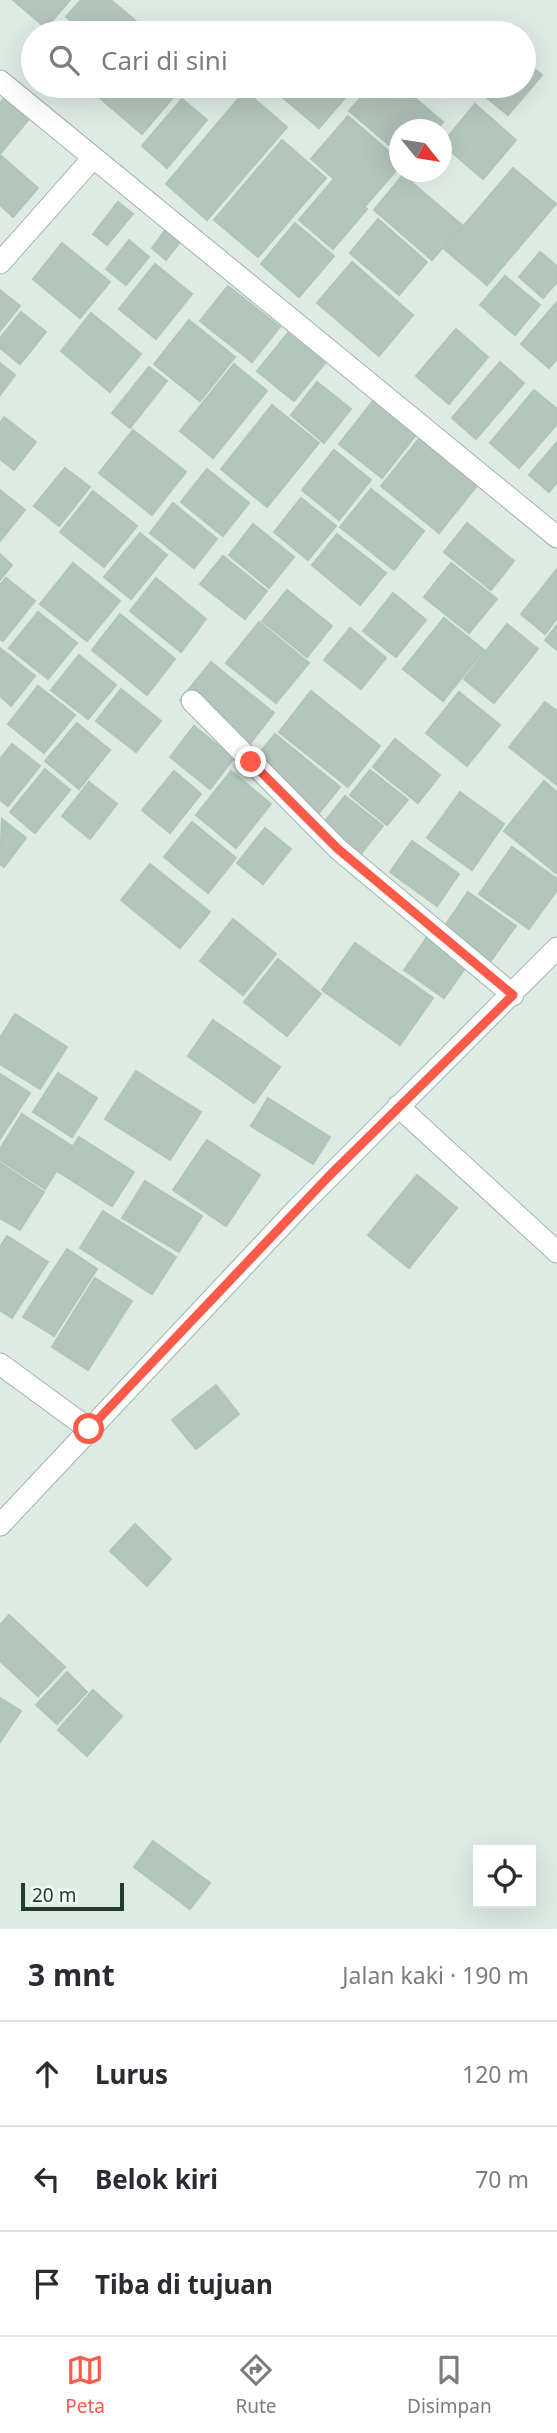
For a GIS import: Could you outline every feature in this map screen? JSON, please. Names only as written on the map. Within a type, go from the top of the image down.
[{"type":"street","points":[[0,81],[557,537]]},
{"type":"street","points":[[0,262],[93,158]]},
{"type":"street","points":[[192,701],[338,849],[513,995]]},
{"type":"street","points":[[0,1525],[297,1209],[557,948]]},
{"type":"street","points":[[398,1106],[557,1252]]},
{"type":"street","points":[[0,1364],[89,1429]]},
{"type":"building","points":[[13,0],[70,0],[52,21],[38,21]]},
{"type":"building","points":[[81,0],[111,0],[136,21],[71,21],[66,17]]},
{"type":"building","points":[[536,70],[542,75],[536,82]]},
{"type":"building","points":[[5,97],[30,118],[0,154],[0,103]]},
{"type":"building","points":[[100,98],[173,98],[142,134]]},
{"type":"building","points":[[239,98],[253,98],[287,127],[207,220],[166,184]]},
{"type":"building","points":[[284,98],[345,98],[319,128]]},
{"type":"building","points":[[360,98],[415,98],[440,119],[389,119],[389,145],[349,111]]},
{"type":"building","points":[[487,98],[522,98],[508,115]]},
{"type":"building","points":[[182,99],[207,120],[167,168],[142,146]]},
{"type":"building","points":[[475,104],[516,140],[483,179],[452,153],[452,132]]},
{"type":"building","points":[[348,116],[389,151],[389,179],[365,206],[311,159]]},
{"type":"building","points":[[282,140],[326,178],[258,257],[214,220]]},
{"type":"building","points":[[0,155],[38,188],[13,217],[0,205]]},
{"type":"building","points":[[513,168],[556,204],[487,285],[444,249]]},
{"type":"building","points":[[333,180],[367,209],[333,249],[299,220]]},
{"type":"building","points":[[397,182],[411,182],[462,225],[432,260],[374,210]]},
{"type":"building","points":[[118,202],[133,214],[107,245],[93,234]]},
{"type":"building","points":[[378,219],[427,262],[399,295],[350,253]]},
{"type":"building","points":[[295,223],[334,256],[299,297],[261,264]]},
{"type":"building","points":[[169,225],[184,237],[166,260],[152,248]]},
{"type":"building","points":[[129,240],[149,257],[126,285],[106,269]]},
{"type":"building","points":[[62,243],[110,282],[80,318],[33,279]]},
{"type":"building","points":[[540,252],[557,266],[557,282],[543,298],[519,277]]},
{"type":"building","points":[[352,262],[413,315],[379,356],[317,303]]},
{"type":"building","points":[[155,264],[192,294],[156,339],[119,309]]},
{"type":"building","points":[[505,276],[540,305],[515,335],[480,305]]},
{"type":"building","points":[[228,286],[280,327],[252,362],[200,321]]},
{"type":"building","points":[[0,290],[20,306],[0,331]]},
{"type":"building","points":[[557,302],[557,359],[549,368],[521,344]]},
{"type":"building","points":[[21,312],[46,332],[20,364],[0,348],[0,338]]},
{"type":"building","points":[[91,313],[141,354],[110,392],[61,351]]},
{"type":"building","points":[[189,320],[235,357],[200,401],[154,364]]},
{"type":"building","points":[[456,329],[488,357],[449,404],[416,376]]},
{"type":"building","points":[[288,333],[325,363],[294,401],[257,371]]},
{"type":"building","points":[[500,362],[524,383],[476,439],[452,418]]},
{"type":"building","points":[[0,363],[15,375],[0,395]]},
{"type":"building","points":[[234,364],[267,391],[213,458],[180,431]]},
{"type":"building","points":[[149,367],[167,381],[130,428],[112,413]]},
{"type":"building","points":[[317,382],[351,409],[324,443],[291,415]]},
{"type":"building","points":[[534,390],[557,409],[557,424],[519,468],[490,443]]},
{"type":"building","points":[[377,396],[419,431],[382,478],[339,444]]},
{"type":"building","points":[[272,405],[319,443],[267,507],[221,469]]},
{"type":"building","points":[[4,417],[36,442],[14,470],[0,459],[0,423]]},
{"type":"building","points":[[133,430],[186,472],[152,515],[99,473]]},
{"type":"building","points":[[422,435],[480,482],[439,533],[381,486]]},
{"type":"building","points":[[557,442],[557,482],[549,492],[529,475]]},
{"type":"building","points":[[334,450],[371,480],[339,520],[302,490]]},
{"type":"building","points":[[65,468],[90,487],[59,526],[34,506]]},
{"type":"building","points":[[207,469],[249,503],[223,536],[181,502]]},
{"type":"building","points":[[371,489],[424,531],[394,570],[340,527]]},
{"type":"building","points":[[0,490],[25,510],[0,541]]},
{"type":"building","points":[[93,491],[137,526],[104,567],[60,532]]},
{"type":"building","points":[[301,498],[336,526],[308,560],[274,532]]},
{"type":"building","points":[[173,503],[217,539],[194,568],[150,533]]},
{"type":"building","points":[[467,523],[514,561],[491,590],[444,552]]},
{"type":"building","points":[[253,524],[294,557],[269,588],[229,555]]},
{"type":"building","points":[[140,533],[167,555],[131,599],[104,577]]},
{"type":"building","points":[[337,534],[386,573],[360,605],[312,565]]},
{"type":"building","points":[[0,554],[12,565],[0,580]]},
{"type":"building","points":[[223,556],[267,591],[245,619],[200,584]]},
{"type":"building","points":[[73,563],[120,601],[87,641],[40,604]]},
{"type":"building","points":[[451,563],[497,599],[469,633],[424,597]]},
{"type":"building","points":[[557,569],[557,618],[545,634],[521,614]]},
{"type":"building","points":[[6,578],[35,601],[3,641],[0,639],[0,585]]},
{"type":"building","points":[[156,578],[206,619],[181,652],[130,611]]},
{"type":"building","points":[[287,590],[332,626],[307,657],[262,621]]},
{"type":"building","points":[[393,593],[426,620],[396,657],[363,631]]},
{"type":"building","points":[[38,612],[77,643],[48,679],[9,648]]},
{"type":"building","points":[[120,614],[175,659],[147,695],[92,650]]},
{"type":"building","points":[[444,618],[484,650],[443,701],[403,669]]},
{"type":"building","points":[[259,622],[309,663],[276,703],[226,663]]},
{"type":"building","points":[[507,624],[538,649],[494,703],[464,679]]},
{"type":"building","points":[[557,625],[557,650],[545,640]]},
{"type":"building","points":[[350,628],[386,658],[361,689],[324,660]]},
{"type":"building","points":[[0,648],[35,676],[11,706],[0,696]]},
{"type":"building","points":[[79,655],[116,685],[88,719],[51,690]]},
{"type":"building","points":[[211,662],[274,713],[244,751],[180,700]]},
{"type":"building","points":[[38,686],[75,715],[44,753],[8,724]]},
{"type":"building","points":[[121,689],[161,721],[136,752],[96,721]]},
{"type":"building","points":[[311,691],[380,746],[348,787],[279,732]]},
{"type":"building","points":[[459,692],[500,725],[467,766],[426,733]]},
{"type":"building","points":[[545,702],[557,711],[557,785],[509,747]]},
{"type":"building","points":[[77,723],[110,750],[79,789],[45,761]]},
{"type":"building","points":[[194,726],[234,758],[210,789],[170,757]]},
{"type":"building","points":[[275,734],[340,787],[311,823],[245,771]]},
{"type":"building","points":[[395,739],[440,775],[418,803],[373,767]]},
{"type":"building","points":[[12,744],[40,766],[8,806],[0,800],[0,759]]},
{"type":"building","points":[[45,769],[70,790],[35,833],[10,812]]},
{"type":"building","points":[[370,770],[408,800],[387,825],[350,795]]},
{"type":"building","points":[[174,771],[201,794],[170,833],[142,810]]},
{"type":"building","points":[[231,771],[271,804],[236,848],[196,815]]},
{"type":"building","points":[[544,781],[557,792],[557,874],[504,831]]},
{"type":"building","points":[[89,782],[117,804],[90,839],[62,816]]},
{"type":"building","points":[[460,792],[504,824],[472,870],[427,838]]},
{"type":"building","points":[[345,796],[383,826],[359,856],[321,826]]},
{"type":"building","points":[[2,819],[26,838],[4,867],[0,864]]},
{"type":"building","points":[[192,822],[236,858],[208,893],[164,857]]},
{"type":"building","points":[[265,828],[291,849],[263,884],[237,863]]},
{"type":"building","points":[[412,841],[459,874],[437,906],[390,872]]},
{"type":"building","points":[[512,847],[557,879],[557,890],[529,929],[479,894]]},
{"type":"building","points":[[150,864],[210,912],[180,948],[121,900]]},
{"type":"building","points":[[468,892],[516,926],[485,969],[438,936]]},
{"type":"building","points":[[233,919],[276,954],[243,995],[200,961]]},
{"type":"building","points":[[430,933],[470,961],[444,998],[404,970]]},
{"type":"building","points":[[355,943],[433,998],[400,1045],[322,990]]},
{"type":"building","points":[[278,959],[321,994],[287,1036],[244,1002]]},
{"type":"building","points":[[15,1014],[67,1047],[40,1089],[0,1064],[0,1038]]},
{"type":"building","points":[[213,1020],[280,1067],[254,1103],[188,1056]]},
{"type":"building","points":[[136,1071],[201,1112],[170,1160],[105,1119]]},
{"type":"building","points":[[58,1073],[97,1098],[72,1137],[33,1112]]},
{"type":"building","points":[[0,1074],[30,1093],[0,1139]]},
{"type":"building","points":[[268,1098],[330,1137],[313,1164],[251,1126]]},
{"type":"building","points":[[22,1114],[72,1146],[45,1189],[0,1160],[0,1149]]},
{"type":"building","points":[[79,1137],[134,1172],[112,1206],[57,1171]]},
{"type":"building","points":[[207,1140],[260,1175],[226,1226],[173,1190]]},
{"type":"building","points":[[0,1163],[44,1192],[20,1230],[0,1218]]},
{"type":"building","points":[[417,1175],[457,1208],[409,1268],[368,1235]]},
{"type":"building","points":[[145,1181],[202,1216],[179,1252],[122,1218]]},
{"type":"building","points":[[103,1211],[176,1257],[152,1294],[80,1248]]},
{"type":"building","points":[[7,1236],[48,1262],[12,1318],[0,1310],[0,1247]]},
{"type":"building","points":[[67,1249],[97,1269],[54,1336],[23,1317]]},
{"type":"building","points":[[95,1278],[132,1301],[88,1370],[52,1347]]},
{"type":"building","points":[[216,1385],[239,1414],[196,1449],[172,1420]]},
{"type":"building","points":[[135,1524],[171,1559],[147,1586],[110,1551]]},
{"type":"building","points":[[9,1615],[65,1667],[38,1696],[0,1661],[0,1625]]},
{"type":"building","points":[[67,1672],[87,1692],[57,1724],[36,1705]]},
{"type":"building","points":[[93,1690],[122,1716],[87,1756],[58,1730]]},
{"type":"building","points":[[0,1698],[21,1711],[0,1742]]},
{"type":"building","points":[[153,1841],[210,1883],[190,1909],[134,1867]]},
{"type":"route","points":[[89,1429],[330,1175],[513,995],[338,849],[251,762]]}]
